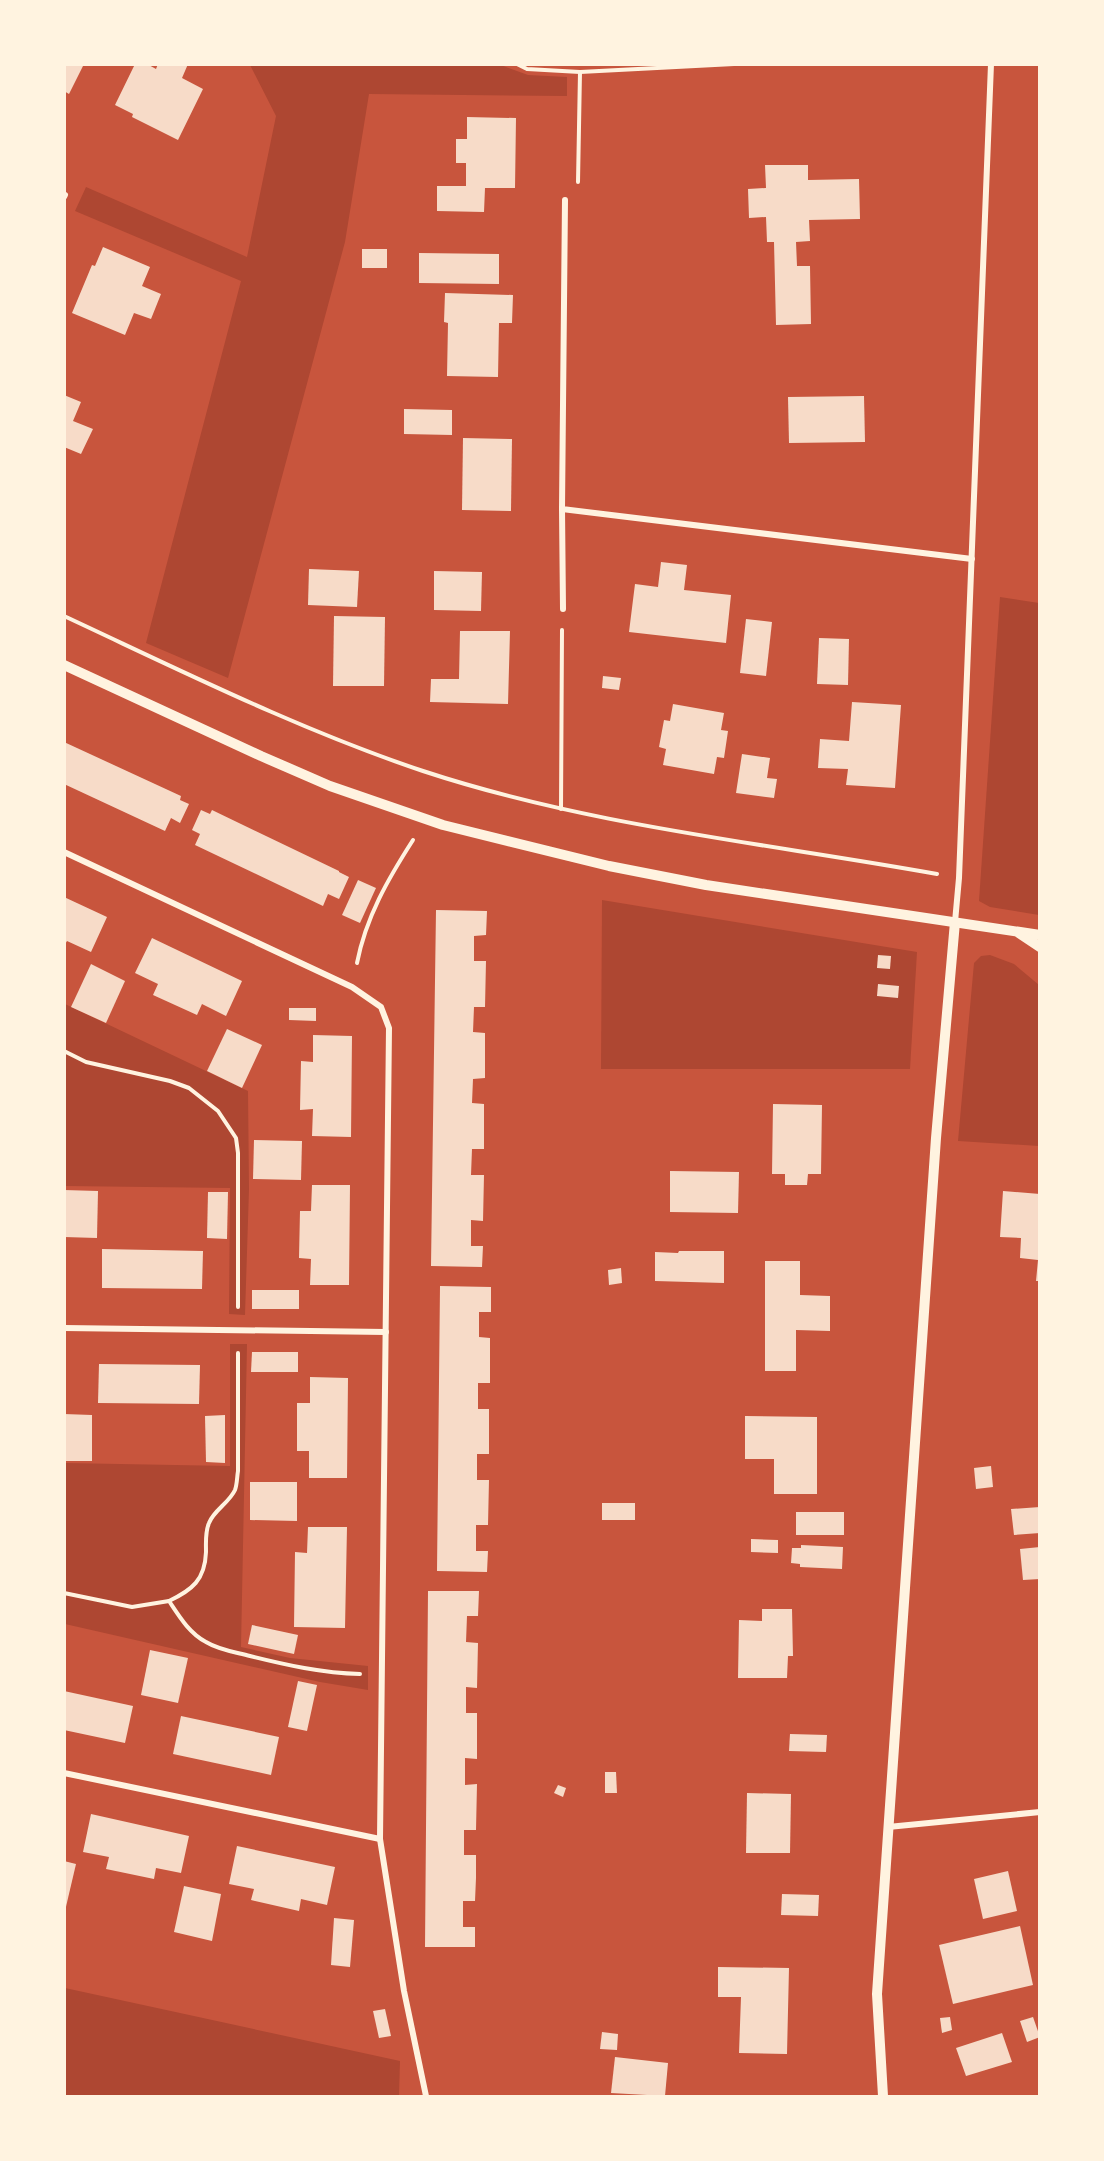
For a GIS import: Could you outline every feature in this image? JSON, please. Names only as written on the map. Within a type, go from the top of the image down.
[{"type":"street","points":[[883,2097],[877,1994],[936,1149],[959,878],[991,64]]},
{"type":"street","points":[[563,609],[565,200]]},
{"type":"street","points":[[562,509],[972,559]]},
{"type":"street","points":[[64,665],[320,782],[443,825],[609,866],[706,885],[1040,935]]},
{"type":"street","points":[[64,852],[352,987],[381,1007],[389,1028],[380,1839],[404,1991],[426,2097]]},
{"type":"street","points":[[1016,931],[1040,947]]},
{"type":"street","points":[[64,1328],[386,1332]]},
{"type":"street","points":[[64,1773],[380,1839]]},
{"type":"street","points":[[888,1827],[1040,1812]]},
{"type":"path","points":[[517,64],[527,69],[580,72],[734,64]]},
{"type":"path","points":[[565,200],[578,184],[580,72]]},
{"type":"path","points":[[561,809],[563,609]]},
{"type":"path","points":[[64,616],[270,711],[351,745],[425,771],[561,809],[657,828],[959,878]]},
{"type":"path","points":[[352,987],[367,924],[385,884],[415,837]]},
{"type":"path","points":[[64,1051],[86,1062],[170,1081],[189,1088],[218,1111],[236,1138],[239,1168],[238,1471],[236,1489],[208,1525],[203,1572],[189,1592],[169,1601],[132,1607],[64,1593]]},
{"type":"path","points":[[169,1601],[180,1618],[196,1635],[221,1648],[301,1668],[337,1674],[382,1675]]},
{"type":"shaded area","points":[[498,64],[528,75],[567,77],[567,96],[369,94],[345,242],[228,678],[146,643],[241,281],[75,211],[86,187],[247,257],[276,116],[250,65]]},
{"type":"shaded area","points":[[1000,597],[1039,603],[1039,915],[990,907],[979,901]]},
{"type":"shaded area","points":[[602,900],[917,952],[910,1069],[601,1069]]},
{"type":"shaded area","points":[[990,955],[1014,964],[1039,985],[1039,1146],[958,1141],[974,963],[981,956]]},
{"type":"shaded area","points":[[65,1004],[248,1091],[249,1189],[245,1315],[229,1314],[230,1188],[65,1186]]},
{"type":"shaded area","points":[[230,1344],[247,1344],[241,1647],[290,1658],[368,1666],[368,1690],[320,1682],[65,1624],[65,1463],[230,1466]]},
{"type":"shaded area","points":[[65,1988],[400,2061],[399,2096],[65,2096]]},
{"type":"building","points":[[64,64],[84,64],[69,94],[64,91]]},
{"type":"building","points":[[135,64],[147,64],[156,69],[158,64],[188,64],[182,78],[203,89],[178,140],[132,117],[133,114],[115,105]]},
{"type":"building","points":[[467,117],[516,118],[515,188],[485,188],[484,212],[437,211],[437,186],[466,186],[466,163],[456,163],[456,139],[467,139]]},
{"type":"building","points":[[765,165],[808,165],[808,180],[859,179],[860,219],[809,220],[810,241],[796,242],[797,266],[810,266],[811,324],[776,325],[774,242],[767,242],[766,217],[749,218],[748,189],[766,188]]},
{"type":"building","points":[[103,247],[150,267],[142,286],[161,294],[151,319],[134,313],[125,335],[72,313],[92,265],[95,266]]},
{"type":"building","points":[[362,249],[387,249],[387,268],[362,268]]},
{"type":"building","points":[[419,253],[499,254],[499,284],[419,283]]},
{"type":"building","points":[[445,293],[513,295],[512,323],[499,323],[498,377],[447,376],[448,323],[444,322]]},
{"type":"building","points":[[64,395],[81,402],[73,421],[93,429],[81,454],[64,447]]},
{"type":"building","points":[[864,396],[865,442],[789,443],[788,397]]},
{"type":"building","points":[[404,409],[452,410],[452,435],[404,434]]},
{"type":"building","points":[[463,438],[512,439],[511,511],[462,510]]},
{"type":"building","points":[[661,562],[687,565],[684,590],[731,595],[726,643],[629,632],[635,584],[658,587]]},
{"type":"building","points":[[309,569],[359,571],[357,607],[308,605]]},
{"type":"building","points":[[434,571],[482,572],[481,611],[434,610]]},
{"type":"building","points":[[334,616],[385,617],[384,686],[333,686]]},
{"type":"building","points":[[746,619],[772,622],[766,676],[740,673]]},
{"type":"building","points":[[460,631],[510,631],[508,704],[430,702],[431,679],[459,679]]},
{"type":"building","points":[[819,638],[849,639],[848,685],[817,684]]},
{"type":"building","points":[[603,676],[621,678],[619,690],[602,688]]},
{"type":"building","points":[[852,702],[901,705],[895,788],[846,785],[848,769],[818,768],[820,739],[849,741]]},
{"type":"building","points":[[673,704],[724,713],[721,730],[728,731],[724,758],[717,757],[714,774],[663,765],[666,749],[659,747],[664,720],[670,721]]},
{"type":"building","points":[[64,742],[181,796],[180,800],[189,804],[180,823],[171,818],[165,831],[64,784]]},
{"type":"building","points":[[742,754],[770,758],[767,778],[777,779],[774,798],[736,793]]},
{"type":"building","points":[[201,810],[210,814],[212,810],[349,877],[339,899],[328,894],[323,906],[195,845],[200,834],[192,830]]},
{"type":"building","points":[[358,880],[376,888],[360,923],[342,915]]},
{"type":"building","points":[[64,897],[107,917],[91,952],[67,941],[64,946]]},
{"type":"building","points":[[436,910],[487,911],[486,935],[474,936],[474,961],[486,961],[485,1007],[474,1007],[473,1032],[485,1033],[485,1078],[473,1079],[472,1103],[484,1104],[484,1149],[472,1149],[471,1175],[484,1175],[483,1221],[471,1220],[471,1246],[483,1246],[482,1267],[431,1266]]},
{"type":"building","points":[[152,938],[242,981],[226,1016],[202,1004],[197,1015],[153,995],[158,984],[135,973]]},
{"type":"building","points":[[878,955],[891,956],[890,969],[877,968]]},
{"type":"building","points":[[91,964],[125,981],[106,1023],[71,1007]]},
{"type":"building","points":[[878,984],[899,986],[898,998],[877,996]]},
{"type":"building","points":[[289,1008],[316,1008],[316,1021],[289,1020]]},
{"type":"building","points":[[227,1029],[262,1045],[242,1088],[207,1071]]},
{"type":"building","points":[[313,1035],[352,1036],[351,1137],[312,1136],[313,1109],[300,1110],[301,1061],[313,1062]]},
{"type":"building","points":[[773,1104],[822,1105],[821,1174],[808,1174],[807,1185],[785,1185],[785,1174],[772,1174]]},
{"type":"building","points":[[254,1140],[302,1141],[301,1180],[253,1179]]},
{"type":"building","points":[[670,1171],[739,1172],[738,1213],[670,1212]]},
{"type":"building","points":[[312,1185],[350,1185],[349,1285],[310,1285],[311,1259],[299,1258],[300,1211],[311,1211]]},
{"type":"building","points":[[64,1190],[98,1191],[97,1238],[64,1237]]},
{"type":"building","points":[[1003,1191],[1040,1194],[1040,1281],[1036,1281],[1038,1260],[1020,1258],[1021,1238],[1000,1237]]},
{"type":"building","points":[[208,1192],[228,1192],[227,1239],[207,1238]]},
{"type":"building","points":[[102,1249],[203,1251],[202,1289],[102,1288]]},
{"type":"building","points":[[679,1251],[724,1251],[724,1283],[655,1281],[655,1252],[678,1253]]},
{"type":"building","points":[[765,1261],[800,1261],[800,1295],[830,1296],[830,1331],[796,1330],[796,1371],[765,1371]]},
{"type":"building","points":[[621,1268],[622,1283],[609,1285],[608,1270]]},
{"type":"building","points":[[440,1286],[491,1287],[491,1312],[479,1312],[479,1337],[490,1338],[490,1383],[478,1383],[478,1409],[489,1409],[489,1454],[477,1454],[477,1480],[489,1480],[488,1525],[476,1525],[476,1551],[488,1551],[487,1572],[437,1571]]},
{"type":"building","points":[[252,1290],[299,1290],[299,1309],[252,1309]]},
{"type":"building","points":[[252,1352],[298,1352],[298,1372],[251,1372]]},
{"type":"building","points":[[99,1364],[200,1365],[199,1404],[98,1403]]},
{"type":"building","points":[[310,1377],[348,1378],[347,1478],[309,1478],[309,1451],[297,1451],[297,1403],[310,1403]]},
{"type":"building","points":[[64,1414],[92,1415],[92,1461],[64,1461]]},
{"type":"building","points":[[225,1415],[225,1463],[206,1462],[205,1416]]},
{"type":"building","points":[[745,1416],[817,1417],[817,1494],[774,1494],[774,1459],[745,1459]]},
{"type":"building","points":[[991,1466],[993,1487],[976,1489],[974,1468]]},
{"type":"building","points":[[250,1482],[297,1482],[297,1521],[250,1520]]},
{"type":"building","points":[[602,1503],[635,1503],[635,1520],[602,1520]]},
{"type":"building","points":[[1040,1507],[1040,1533],[1014,1535],[1011,1509]]},
{"type":"building","points":[[796,1512],[844,1512],[844,1535],[796,1535]]},
{"type":"building","points":[[308,1527],[347,1527],[345,1628],[294,1627],[295,1552],[307,1553]]},
{"type":"building","points":[[751,1539],[778,1540],[778,1553],[751,1552]]},
{"type":"building","points":[[801,1545],[843,1547],[842,1569],[800,1567],[800,1564],[791,1563],[792,1548],[801,1548]]},
{"type":"building","points":[[1040,1547],[1040,1579],[1023,1580],[1020,1549]]},
{"type":"building","points":[[428,1591],[479,1591],[478,1616],[467,1616],[466,1642],[478,1643],[477,1688],[466,1687],[466,1713],[477,1713],[477,1759],[465,1758],[465,1785],[477,1784],[476,1830],[464,1830],[464,1855],[476,1855],[475,1901],[463,1901],[463,1927],[475,1927],[475,1947],[425,1947]]},
{"type":"building","points":[[762,1609],[792,1609],[793,1656],[788,1656],[787,1678],[738,1678],[739,1620],[762,1621]]},
{"type":"building","points":[[252,1625],[298,1635],[294,1654],[248,1644]]},
{"type":"building","points":[[150,1650],[188,1658],[178,1703],[141,1695]]},
{"type":"building","points":[[298,1681],[317,1685],[307,1731],[288,1727]]},
{"type":"building","points":[[64,1691],[133,1706],[125,1743],[64,1730]]},
{"type":"building","points":[[181,1716],[279,1737],[271,1775],[173,1754]]},
{"type":"building","points":[[790,1734],[827,1735],[826,1752],[789,1751]]},
{"type":"building","points":[[605,1772],[616,1772],[617,1793],[605,1793]]},
{"type":"building","points":[[558,1785],[566,1788],[563,1797],[554,1793]]},
{"type":"building","points":[[747,1793],[791,1794],[790,1853],[746,1853]]},
{"type":"building","points":[[91,1814],[189,1836],[181,1873],[156,1868],[154,1879],[106,1869],[109,1857],[83,1852]]},
{"type":"building","points":[[237,1846],[335,1867],[327,1905],[301,1899],[299,1911],[251,1900],[254,1889],[229,1884]]},
{"type":"building","points":[[64,1861],[76,1864],[65,1911],[64,1911]]},
{"type":"building","points":[[1008,1871],[1017,1911],[983,1919],[974,1879]]},
{"type":"building","points":[[184,1886],[221,1894],[212,1941],[174,1932]]},
{"type":"building","points":[[782,1894],[819,1895],[818,1916],[781,1915]]},
{"type":"building","points":[[334,1918],[354,1920],[350,1967],[331,1965]]},
{"type":"building","points":[[1020,1926],[1033,1985],[953,2004],[939,1945]]},
{"type":"building","points":[[718,1967],[789,1968],[787,2054],[739,2053],[741,1997],[718,1997]]},
{"type":"building","points":[[385,2009],[391,2036],[379,2038],[373,2011]]},
{"type":"building","points":[[950,2017],[952,2030],[942,2033],[940,2018]]},
{"type":"building","points":[[1033,2017],[1040,2037],[1027,2042],[1020,2021]]},
{"type":"building","points":[[602,2032],[618,2034],[617,2050],[600,2049]]},
{"type":"building","points":[[1002,2033],[1012,2062],[966,2076],[956,2048]]},
{"type":"building","points":[[615,2057],[668,2063],[665,2096],[611,2093]]}]
